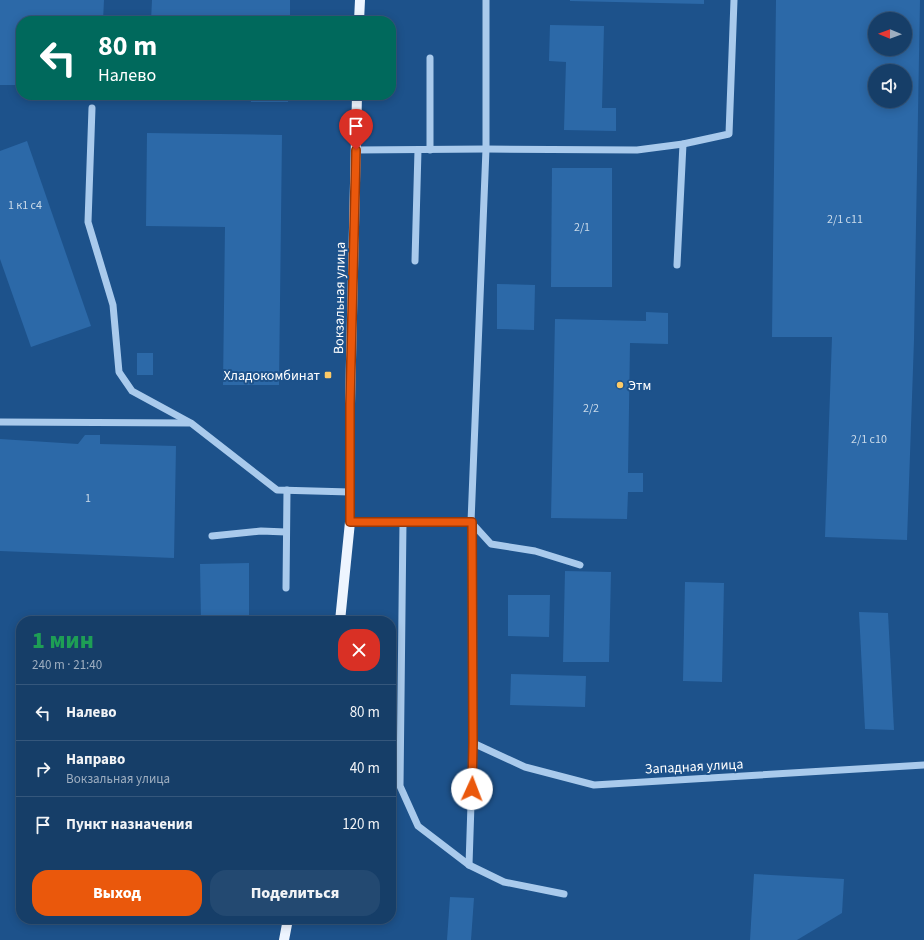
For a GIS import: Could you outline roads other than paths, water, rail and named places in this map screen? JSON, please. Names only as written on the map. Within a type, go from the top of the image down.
[{"type":"main road","points":[[359,16],[360,0]]},
{"type":"main road","name":"Вокзальная улица","points":[[341,616],[350,522],[350,396],[357,100]]},
{"type":"main road","points":[[284,940],[287,924]]},
{"type":"street","points":[[469,865],[473,743],[472,522],[486,149],[486,0]]},
{"type":"street","points":[[356,150],[637,150],[683,144],[729,134],[734,0]]},
{"type":"street","points":[[430,58],[430,150]]},
{"type":"street","points":[[92,108],[88,222],[113,305],[119,372],[132,391],[191,424],[277,490],[350,492]]},
{"type":"street","points":[[677,265],[683,144]]},
{"type":"street","points":[[415,261],[418,150]]},
{"type":"street","points":[[0,422],[191,424]]},
{"type":"street","points":[[286,588],[287,490]]},
{"type":"street","points":[[350,522],[472,522],[491,544],[535,551],[580,565]]},
{"type":"street","points":[[403,522],[400,786],[418,826],[469,865],[504,882],[564,894]]},
{"type":"street","points":[[212,536],[261,531],[286,532]]},
{"type":"street","name":"Западная улица","points":[[473,743],[526,767],[594,785],[924,766]]},
{"type":"place","name":"Хладокомбинат","points":[[328,375]]},
{"type":"place","name":"Этм","points":[[620,385]]}]
